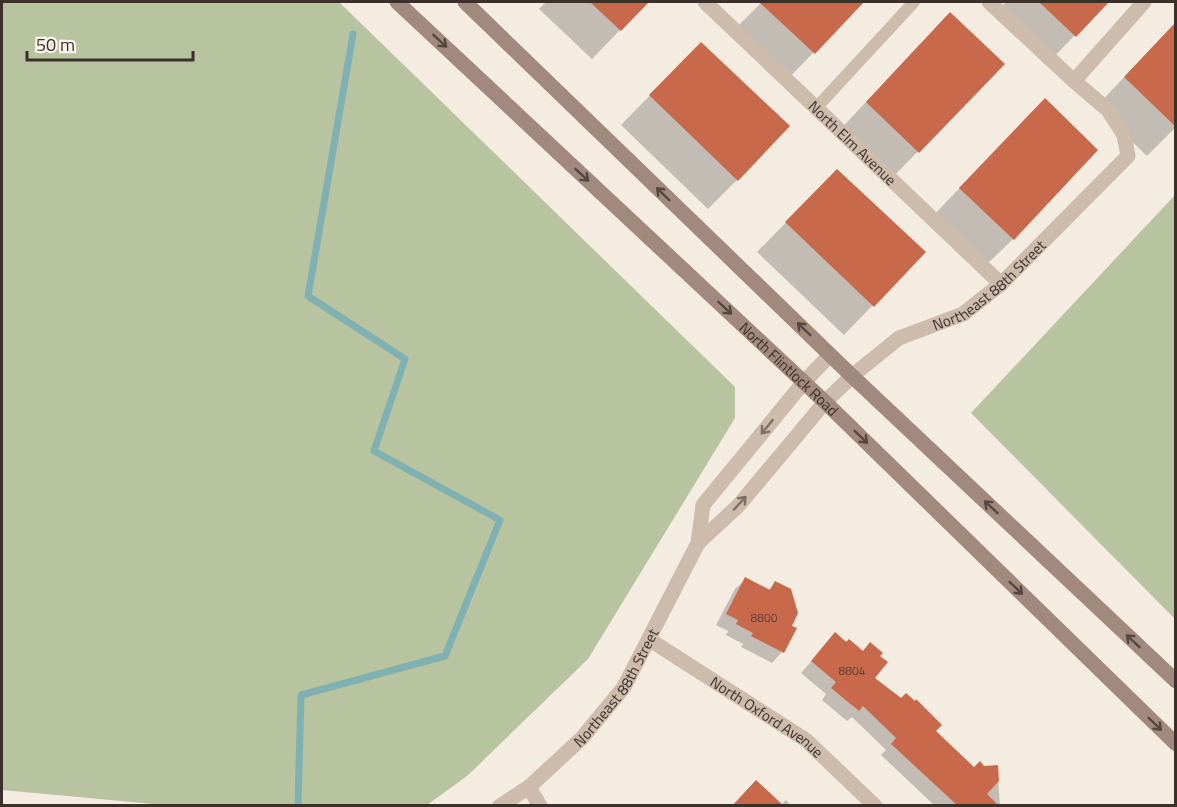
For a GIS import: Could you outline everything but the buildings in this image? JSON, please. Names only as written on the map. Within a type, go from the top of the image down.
[{"type":"main road","name":"North Flintlock Road","points":[[397,2],[825,402],[1176,744]]},
{"type":"main road","points":[[465,2],[830,355],[1176,681]]},
{"type":"street","name":"North Elm Avenue","points":[[705,2],[1001,284]]},
{"type":"street","points":[[989,2],[1074,81],[1144,2]]},
{"type":"street","name":"Northeast 88th Street","points":[[698,543],[739,505],[825,402],[852,376],[899,338],[963,314],[1001,284],[1128,156],[1124,135],[1108,110],[1074,81]]},
{"type":"street","points":[[804,382],[830,355]]},
{"type":"street","name":"Northeast 88th Street","points":[[500,806],[530,787],[589,730],[624,687],[698,543],[703,505],[804,382]]},
{"type":"street","name":"North Oxford Avenue","points":[[650,640],[806,740],[875,806]]},
{"type":"street","points":[[530,787],[540,806]]},
{"type":"lane","points":[[816,108],[914,2]]},
{"type":"green space","points":[[2,2],[339,2],[735,387],[735,418],[588,659],[467,776],[427,805],[175,806],[2,790]]},
{"type":"green space","points":[[1175,195],[1175,619],[971,413]]},
{"type":"waterway","points":[[298,806],[301,695],[445,656],[500,520],[374,451],[405,359],[308,296],[353,34]]}]
